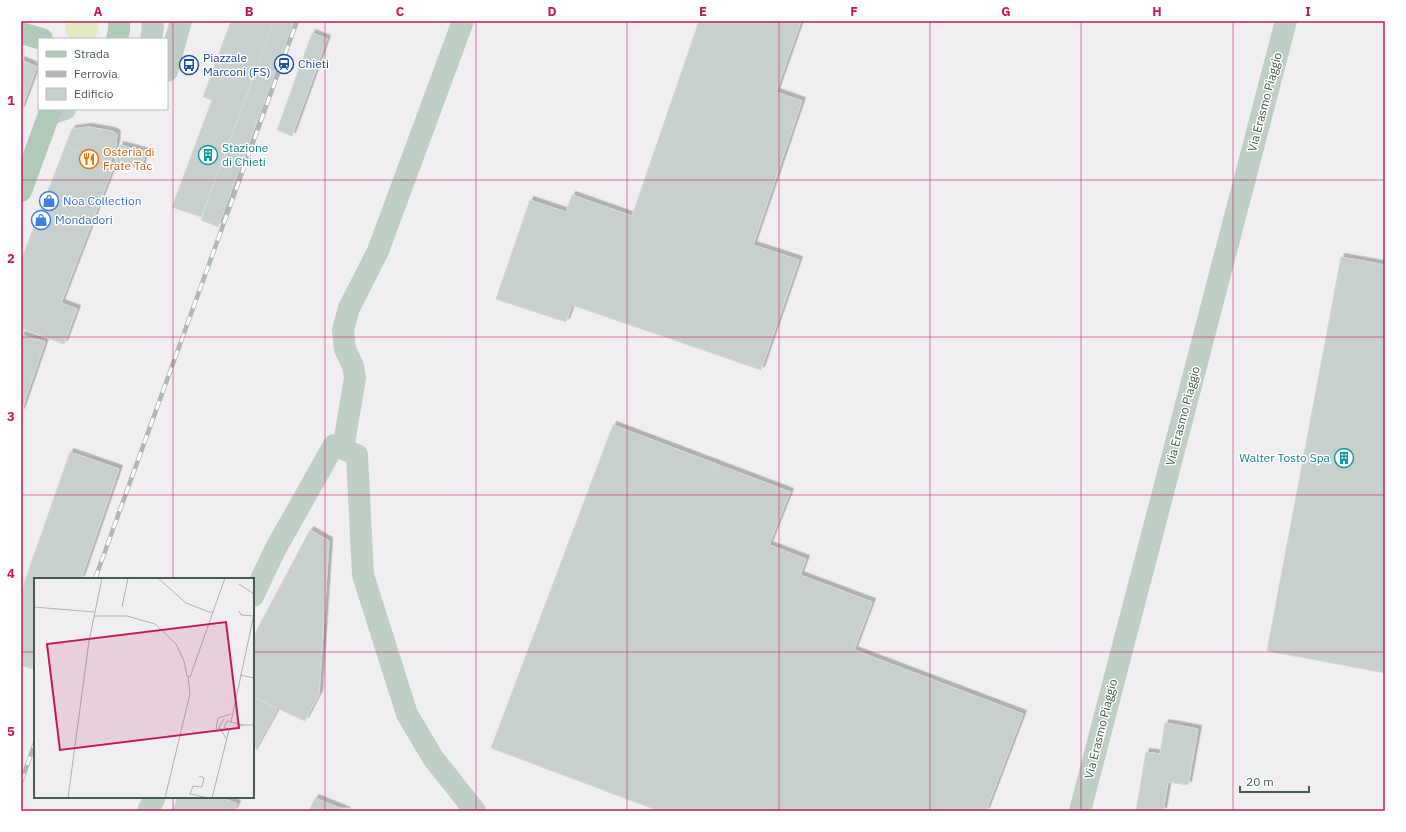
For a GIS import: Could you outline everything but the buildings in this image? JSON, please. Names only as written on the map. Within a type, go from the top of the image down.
[{"type":"main road","points":[[46,21],[48,38]]},
{"type":"main road","points":[[117,38],[119,21]]},
{"type":"main road","points":[[21,33],[38,38]]},
{"type":"main road","points":[[21,191],[55,110]]},
{"type":"street","points":[[151,38],[153,27],[152,21]]},
{"type":"street","points":[[168,67],[181,21]]},
{"type":"street","points":[[343,449],[355,378],[354,366],[345,349],[343,330],[347,315],[349,308],[378,251],[463,21]]},
{"type":"street","name":"Via Erasmo Piaggio","points":[[1080,811],[1286,21]]},
{"type":"street","points":[[254,594],[276,548],[334,444],[357,455],[363,575],[407,714],[433,758],[475,811]]},
{"type":"street","points":[[148,811],[154,798]]},
{"type":"green space","points":[[66,21],[99,21],[98,32],[94,38],[70,38],[65,26]]},
{"type":"railway","points":[[95,578],[297,21]]},
{"type":"railway","points":[[21,782],[34,746]]},
{"type":"place","name":"Chieti","points":[[284,64]]},
{"type":"place","name":"Piazzale Marconi (FS)","points":[[189,65]]},
{"type":"place","name":"Stazione di Chieti","points":[[208,155]]},
{"type":"place","name":"Osteria di Frate Tac","points":[[89,159]]},
{"type":"place","name":"Noa Collection","points":[[49,201]]},
{"type":"place","name":"Mondadori","points":[[41,220]]},
{"type":"place","name":"Walter Tosto Spa","points":[[1344,458]]}]
